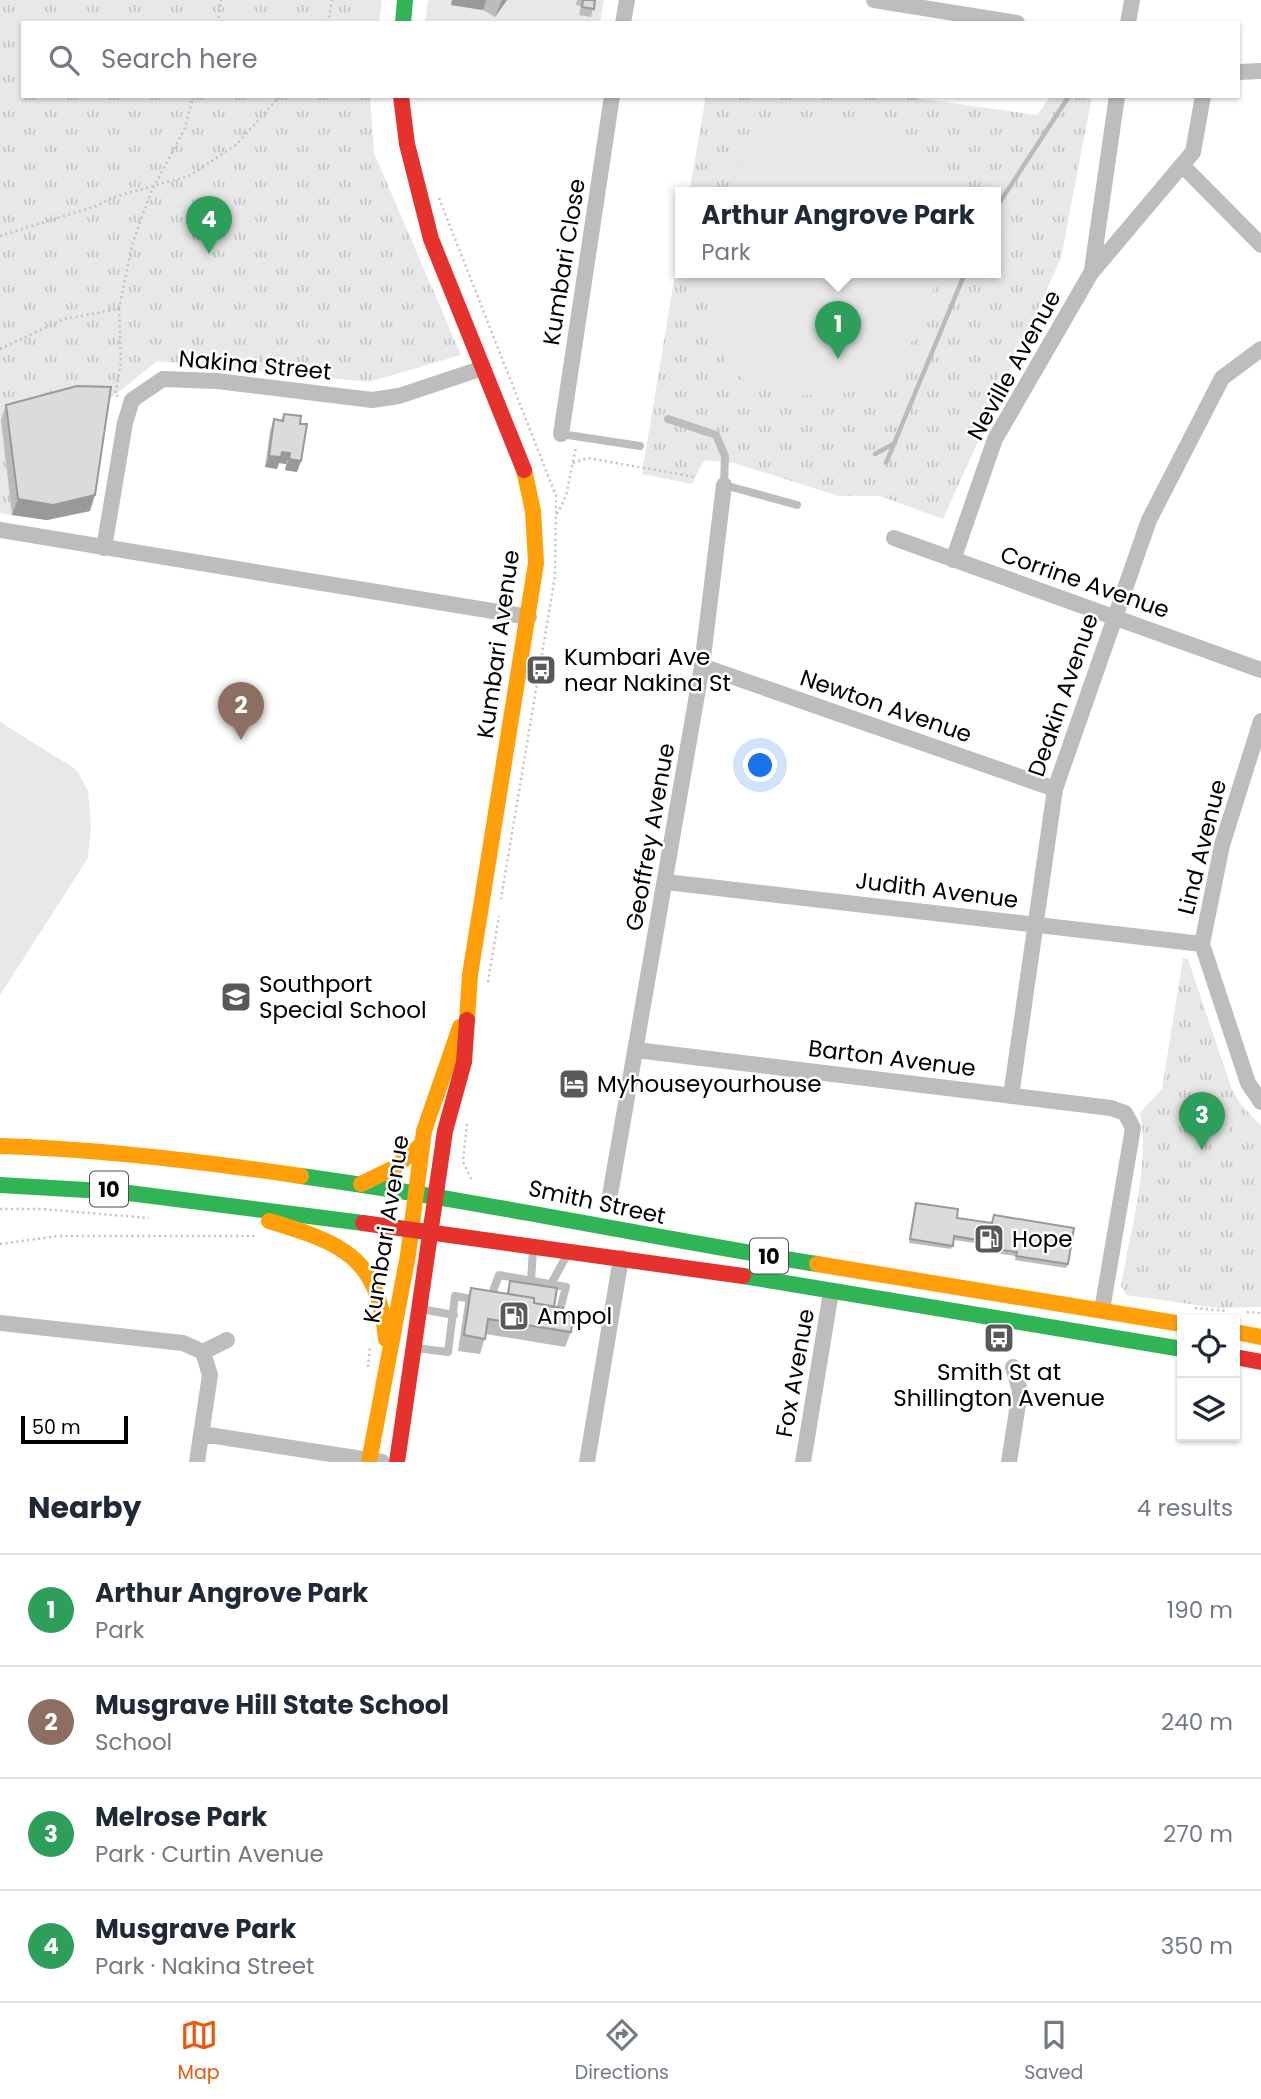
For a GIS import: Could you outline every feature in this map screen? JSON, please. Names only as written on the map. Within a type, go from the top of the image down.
[{"type":"main road","points":[[403,21],[405,0]]},
{"type":"main road","name":"Kumbari Avenue","points":[[397,1462],[450,1104],[464,1062],[467,1008],[537,563],[533,511],[523,467],[422,211],[403,135],[401,98]]},
{"type":"main road","name":"Kumbari Avenue","points":[[373,1461],[386,1366],[412,1228],[422,1144],[430,1107],[467,1008]]},
{"type":"main road","points":[[359,1185],[394,1168],[422,1144]]},
{"type":"main road","name":"Smith Street","points":[[0,1146],[73,1148],[163,1156],[415,1191],[668,1240],[1177,1323]]},
{"type":"main road","name":"Smith Street","points":[[0,1185],[109,1189],[433,1230],[1177,1348]]},
{"type":"main road","points":[[195,1199],[320,1237],[352,1254],[372,1278],[382,1299],[386,1324],[386,1366]]},
{"type":"main road","points":[[1240,1333],[1261,1337]]},
{"type":"main road","points":[[1240,1358],[1261,1362]]},
{"type":"street","points":[[624,21],[627,0]]},
{"type":"street","points":[[874,0],[1005,21]]},
{"type":"street","points":[[1128,21],[1132,0]]},
{"type":"street","points":[[1240,72],[1261,71]]},
{"type":"street","name":"Kumbari Close","points":[[561,434],[612,98]]},
{"type":"street","name":"Neville Avenue","points":[[1091,273],[1117,98]]},
{"type":"street","name":"Neville Avenue","points":[[953,560],[995,439],[1091,273],[1193,152],[1203,98]]},
{"type":"street","points":[[1182,165],[1261,245]]},
{"type":"street","name":"Deakin Avenue","points":[[1011,1096],[1055,789],[1149,520],[1222,378],[1261,349]]},
{"type":"street","name":"Nakina Street","points":[[132,400],[163,379],[217,381],[372,400],[399,396],[483,368]]},
{"type":"street","points":[[104,548],[125,422],[132,400]]},
{"type":"street","name":"Geoffrey Avenue","points":[[610,1195],[702,666],[724,485]]},
{"type":"street","points":[[0,530],[529,617]]},
{"type":"street","name":"Corrine Avenue","points":[[894,538],[1261,670]]},
{"type":"street","name":"Newton Avenue","points":[[702,666],[1055,789]]},
{"type":"street","name":"Lind Avenue","points":[[1261,721],[1222,845],[1202,944],[1248,1083],[1261,1102]]},
{"type":"street","name":"Judith Avenue","points":[[666,882],[1202,944]]},
{"type":"street","name":"Barton Avenue","points":[[636,1050],[1111,1108],[1125,1113],[1133,1128],[1101,1310]]},
{"type":"street","points":[[587,1462],[621,1258]]},
{"type":"street","name":"Fox Avenue","points":[[803,1462],[831,1292]]},
{"type":"street","points":[[0,1323],[184,1343],[203,1352],[210,1375],[197,1462]]},
{"type":"street","points":[[203,1352],[228,1340]]},
{"type":"street","points":[[1009,1462],[1020,1391],[1013,1367]]},
{"type":"street","points":[[202,1434],[373,1461]]},
{"type":"lane","points":[[668,419],[716,435],[725,456],[724,485],[797,505]]},
{"type":"lane","points":[[561,434],[640,446]]},
{"type":"lane","points":[[531,1281],[533,1244]]},
{"type":"lane","points":[[551,1284],[570,1250]]},
{"type":"lane","points":[[489,1302],[499,1275],[566,1287],[562,1313],[550,1312]]},
{"type":"lane","points":[[414,1348],[448,1352],[455,1296],[501,1304]]},
{"type":"lane","points":[[421,1309],[454,1315]]},
{"type":"path","points":[[218,21],[221,0]]},
{"type":"path","points":[[328,21],[332,0]]},
{"type":"path","points":[[132,400],[115,396],[121,362],[119,309],[132,245],[153,187],[185,128],[192,98]]},
{"type":"path","points":[[0,236],[96,206],[114,197],[189,176],[213,162],[253,129],[278,98]]},
{"type":"path","points":[[437,193],[554,486],[555,576],[488,986]]},
{"type":"path","points":[[0,349],[64,319],[119,309]]},
{"type":"path","points":[[555,518],[566,496],[579,437]]},
{"type":"path","points":[[573,463],[588,458],[695,477]]},
{"type":"path","points":[[468,1114],[462,1149],[463,1162],[473,1179],[470,1189]]},
{"type":"path","points":[[0,1209],[41,1209],[161,1219]]},
{"type":"path","points":[[0,1244],[58,1236],[267,1235],[241,1230]]},
{"type":"path","points":[[367,1372],[370,1345]]},
{"type":"green space","points":[[0,0],[382,0],[379,21],[21,21],[21,98],[370,98],[374,153],[461,355],[369,382],[157,361],[106,402],[12,515],[0,513]]},
{"type":"green space","points":[[428,0],[604,0],[600,21],[425,21]]},
{"type":"green space","points":[[706,98],[914,98],[1037,115],[1050,98],[1092,98],[1061,258],[943,519],[880,496],[839,496],[734,463],[704,460],[692,484],[642,474],[675,274],[675,278],[1001,278],[1001,187],[690,187]]},
{"type":"green space","points":[[812,120],[877,128],[915,141],[948,179],[948,187],[727,187],[754,137]]},
{"type":"green space","points":[[711,278],[937,278],[916,336],[876,388],[806,395],[777,393],[752,384],[732,370],[719,347],[711,315]]},
{"type":"green space","points":[[0,722],[77,770],[88,791],[91,826],[88,858],[0,995]]},
{"type":"green space","points":[[1183,958],[1188,959],[1231,1087],[1239,1102],[1261,1126],[1261,1307],[1217,1308],[1126,1295],[1121,1286],[1141,1175],[1143,1132],[1140,1113],[1162,1089]]},
{"type":"green space","points":[[1227,1112],[1232,1146],[1212,1148],[1207,1114]]},
{"type":"building","points":[[583,0],[595,0],[594,9],[582,7]]},
{"type":"building","points":[[77,386],[111,387],[95,495],[53,505],[18,499],[6,405]]},
{"type":"building","points":[[284,414],[301,416],[300,424],[307,424],[301,461],[289,459],[290,453],[282,452],[281,457],[269,456],[274,419],[283,421]]},
{"type":"building","points":[[916,1203],[958,1209],[957,1218],[992,1223],[994,1215],[1074,1228],[1068,1264],[1016,1256],[1017,1252],[988,1248],[989,1242],[954,1236],[953,1246],[910,1239]]},
{"type":"building","points":[[510,1281],[557,1288],[554,1307],[534,1303],[534,1298],[508,1294]]},
{"type":"building","points":[[471,1288],[534,1298],[534,1303],[563,1308],[562,1314],[573,1316],[571,1332],[488,1319],[485,1339],[464,1335]]},
{"type":"waterway","points":[[1001,200],[1068,98]]},
{"type":"waterway","points":[[886,463],[963,278]]},
{"type":"waterway","points":[[875,454],[895,443]]},
{"type":"traffic: fast","points":[[403,21],[405,0]]},
{"type":"traffic: fast","points":[[301,1176],[817,1264]]},
{"type":"traffic: fast","points":[[0,1185],[121,1192],[363,1223]]},
{"type":"traffic: fast","points":[[743,1276],[1177,1348]]},
{"type":"traffic: slow","points":[[467,1020],[470,975],[536,563],[533,511],[524,470]]},
{"type":"traffic: slow","points":[[369,1462],[408,1255],[424,1131],[460,1027]]},
{"type":"traffic: slow","points":[[361,1184],[394,1168],[422,1144]]},
{"type":"traffic: slow","points":[[0,1146],[150,1156],[301,1176]]},
{"type":"traffic: slow","points":[[269,1221],[317,1237],[352,1257],[365,1271],[375,1289],[382,1311],[386,1339]]},
{"type":"traffic: slow","points":[[817,1264],[1177,1323]]},
{"type":"traffic: slow","points":[[1240,1333],[1261,1337]]},
{"type":"traffic: jam","points":[[401,98],[407,144],[431,239],[524,470]]},
{"type":"traffic: jam","points":[[397,1462],[445,1131],[464,1062],[467,1020]]},
{"type":"traffic: jam","points":[[363,1223],[743,1276]]},
{"type":"traffic: jam","points":[[1240,1358],[1261,1362]]},
{"type":"place","name":"Musgrave Park","points":[[209,254]]},
{"type":"place","name":"Arthur Angrove Park","points":[[838,359]]},
{"type":"place","name":"Kumbari Ave near Nakina St","points":[[541,670]]},
{"type":"place","name":"Musgrave Hill State School","points":[[241,740]]},
{"type":"place","name":"Southport Special School","points":[[236,997]]},
{"type":"place","name":"Myhouseyourhouse","points":[[574,1084]]},
{"type":"place","name":"Melrose Park","points":[[1202,1150]]},
{"type":"place","name":"Hope","points":[[989,1239]]},
{"type":"place","name":"Ampol","points":[[514,1316]]},
{"type":"place","name":"Smith St at Shillington Avenue","points":[[999,1338]]}]
